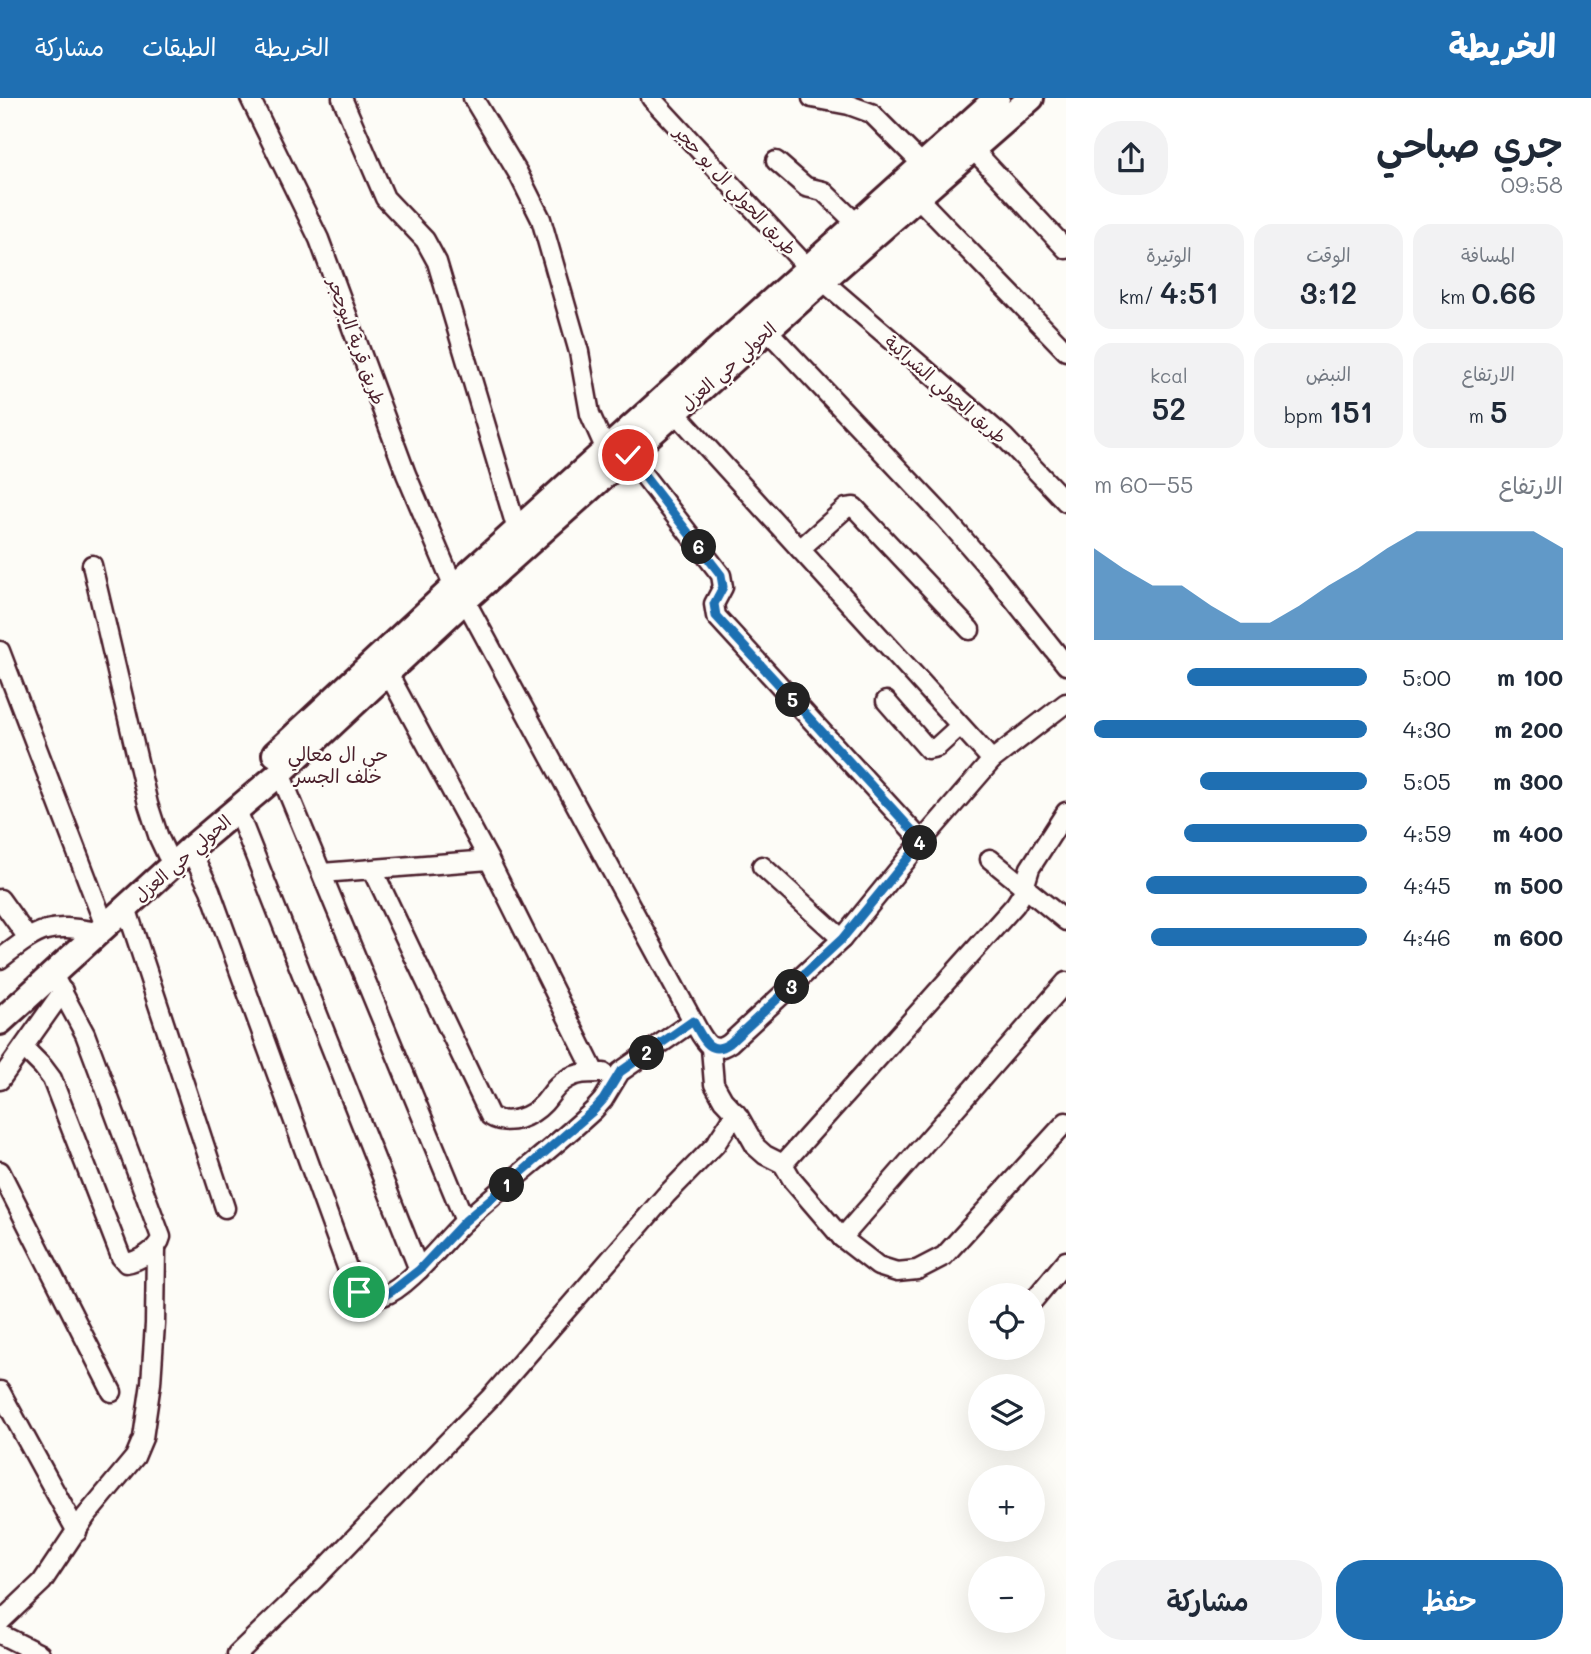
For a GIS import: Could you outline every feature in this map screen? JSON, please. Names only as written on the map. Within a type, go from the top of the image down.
[{"type":"highway","name":"الحولي حي العزل","points":[[0,1022],[58,982],[101,929],[126,907],[138,885],[237,810],[388,673],[517,530],[617,452],[676,413],[768,331],[857,224],[997,98]]},
{"type":"highway","name":"الحولي حي العزل","points":[[179,852],[460,594],[815,275],[917,197],[1031,98]]},
{"type":"street","name":"طريق قرية البوحجر","points":[[250,98],[319,239],[406,474],[460,594],[706,1045],[711,1048]]},
{"type":"street","points":[[342,98],[385,198],[425,240],[437,262],[517,530]]},
{"type":"street","points":[[473,98],[519,173],[541,219],[579,352],[590,414],[617,452],[721,575],[723,587],[714,604],[716,616],[922,841]]},
{"type":"street","name":"طريق الحولي ال بو حجر","points":[[651,98],[815,275]]},
{"type":"street","points":[[812,98],[849,105],[871,113],[923,165]]},
{"type":"street","points":[[972,148],[1066,249]]},
{"type":"street","points":[[776,161],[806,187],[823,191],[857,224]]},
{"type":"street","points":[[917,197],[1066,351]]},
{"type":"street","name":"طريق الحولي الشراكية","points":[[815,275],[1004,437],[1066,502]]},
{"type":"street","points":[[768,331],[945,518],[1066,665]]},
{"type":"street","points":[[676,413],[992,760]]},
{"type":"street","points":[[800,549],[846,508],[854,507],[970,630]]},
{"type":"street","points":[[92,565],[148,804],[159,838],[179,852],[210,890],[352,1281],[359,1292],[370,1297],[382,1297],[419,1270],[465,1221],[594,1110],[620,1072],[693,1021]]},
{"type":"street","points":[[0,651],[101,929],[54,927],[36,932],[0,959]]},
{"type":"street","points":[[388,673],[489,860],[595,1073]]},
{"type":"street","points":[[886,701],[928,749],[937,747],[960,726]]},
{"type":"street","points":[[1066,703],[992,760],[842,939],[730,1043],[718,1049],[711,1048],[714,1084],[760,1151],[783,1164],[793,1181],[842,1238],[887,1270],[910,1271],[934,1263],[953,1248],[1066,1122]]},
{"type":"street","points":[[280,773],[465,1221]]},
{"type":"street","points":[[237,810],[419,1270]]},
{"type":"street","points":[[783,1164],[1016,905],[1030,868],[1066,812]]},
{"type":"street","points":[[990,859],[1066,921]]},
{"type":"street","points":[[322,873],[489,860]]},
{"type":"street","points":[[762,866],[842,939]]},
{"type":"street","points":[[373,870],[490,1116],[506,1122],[527,1116],[543,1105],[565,1080],[578,1074],[620,1072]]},
{"type":"street","points":[[0,899],[27,938]]},
{"type":"street","points":[[126,907],[225,1208]]},
{"type":"street","points":[[0,1080],[24,1048],[58,982]]},
{"type":"street","points":[[24,1048],[43,1067],[55,1086],[123,1261],[130,1264],[156,1248],[161,1241],[160,1233],[85,1034],[58,982]]},
{"type":"street","points":[[842,1238],[1066,982]]},
{"type":"street","points":[[237,1654],[314,1580],[491,1397],[666,1195],[715,1144],[736,1113]]},
{"type":"street","points":[[0,1171],[112,1392]]},
{"type":"street","points":[[0,1622],[42,1582],[86,1516],[135,1457],[143,1438],[154,1336],[156,1248]]},
{"type":"street","points":[[1045,1286],[1066,1261]]},
{"type":"street","points":[[0,1391],[77,1531]]},
{"type":"street","points":[[0,1633],[40,1654]]},
{"type":"district","name":"حي ال معالي خلف الجسر","points":[[338,764]]},
{"type":"route","points":[[359,1292],[370,1297],[382,1297],[419,1270],[465,1221],[594,1110],[620,1072],[693,1021],[706,1045],[711,1048],[718,1049],[730,1043],[842,939],[922,841],[716,616],[714,604],[723,587],[721,575],[628,455]]}]
